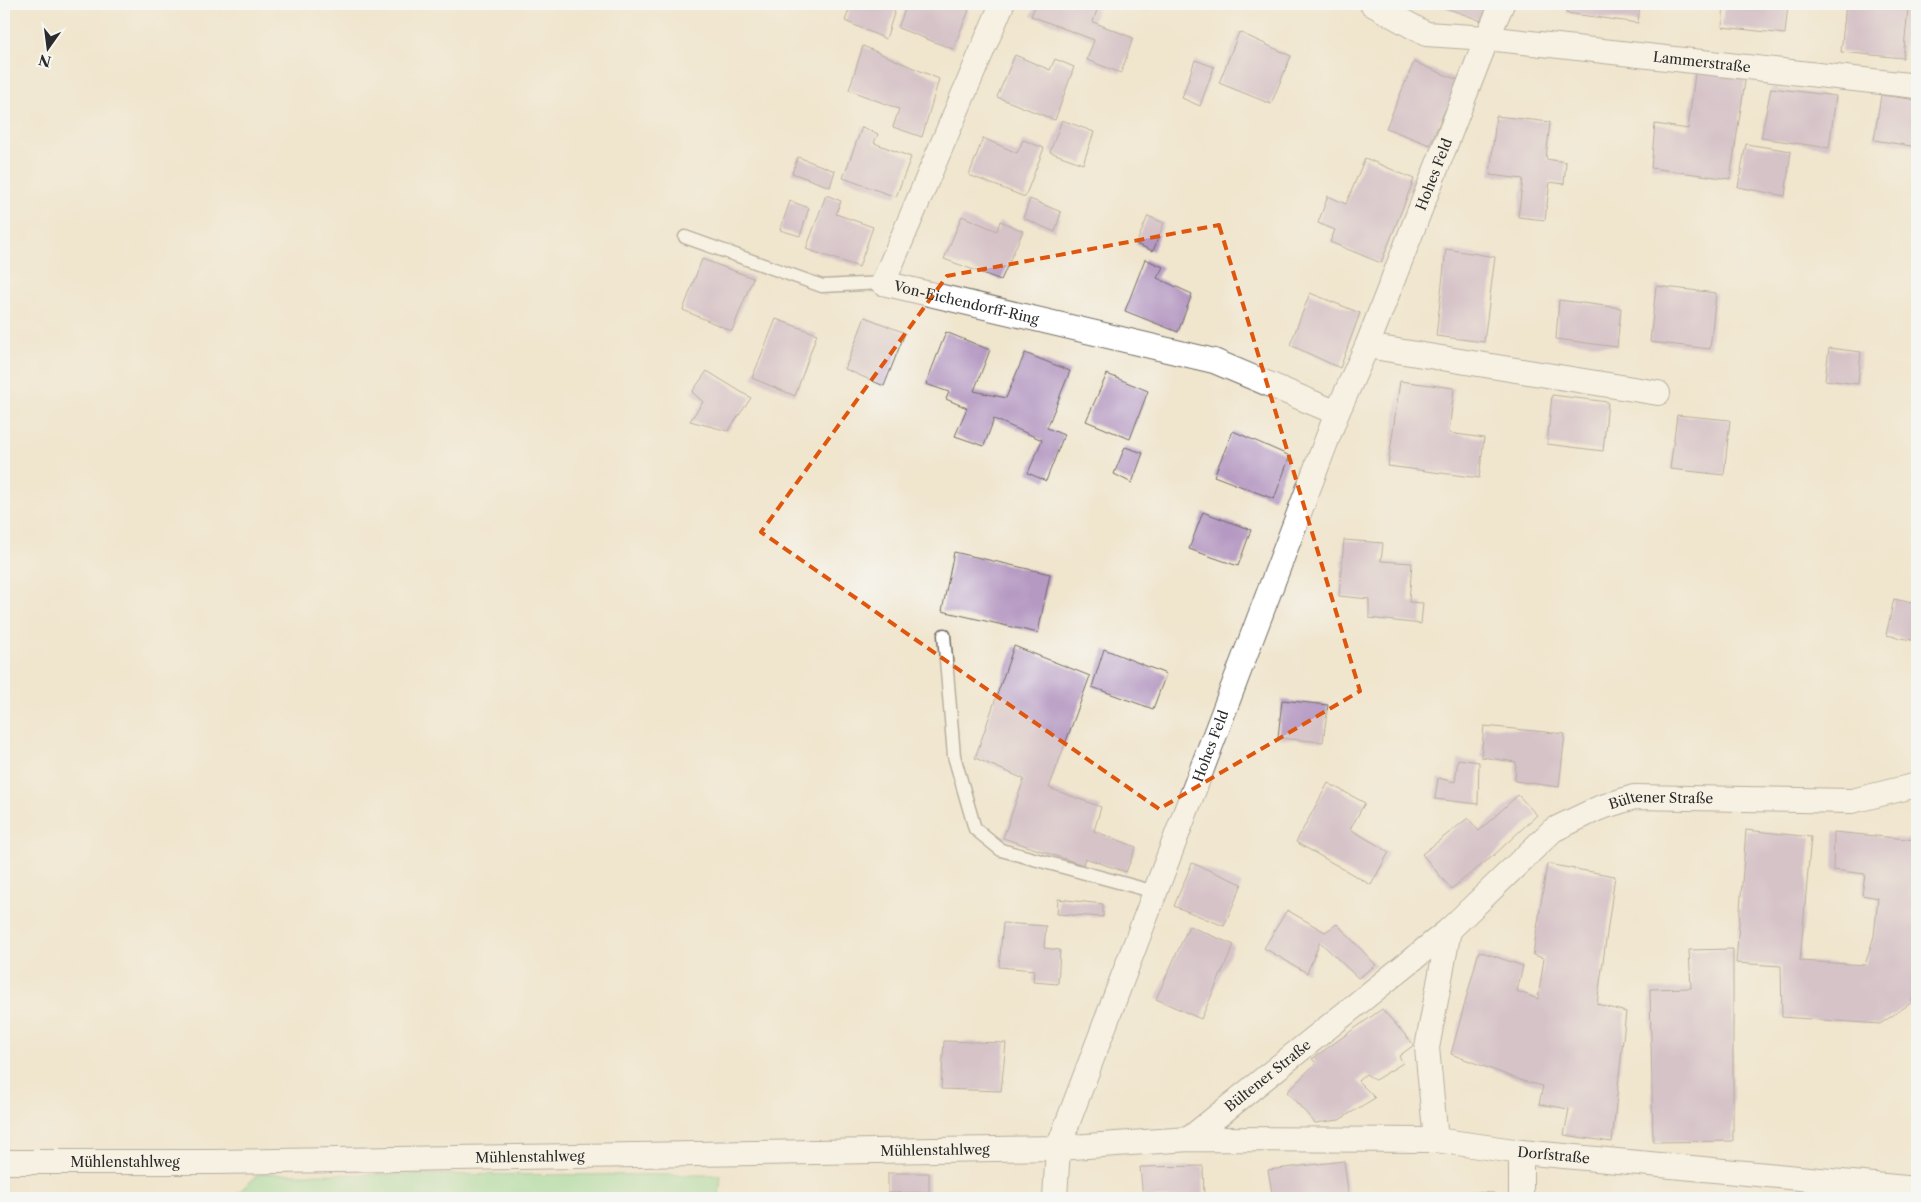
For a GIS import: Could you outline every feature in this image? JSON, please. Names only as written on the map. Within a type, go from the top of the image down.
[{"type":"street","name":"Von-Eichendorff-Ring","points":[[1002,4],[883,283],[1214,361],[1337,413]]},
{"type":"street","points":[[1372,4],[1426,34],[1487,38]]},
{"type":"street","name":"Hohes Feld","points":[[1055,1198],[1058,1148],[1337,413],[1367,346],[1502,4]]},
{"type":"street","name":"Lammerstraße","points":[[1487,38],[1917,86]]},
{"type":"street","points":[[1367,346],[1658,393]]},
{"type":"street","name":"Bültener Straße","points":[[1189,1139],[1448,930],[1553,830],[1598,808],[1634,798],[1852,800],[1917,785]]},
{"type":"street","points":[[1436,1140],[1427,1048],[1448,930]]},
{"type":"street","points":[[1058,1148],[1189,1139]]},
{"type":"street","name":"Dorfstraße","points":[[1189,1139],[1436,1140],[1522,1152],[1917,1189]]},
{"type":"street","name":"Mühlenstahlweg","points":[[4,1162],[234,1161],[1058,1148]]},
{"type":"street","points":[[1521,1198],[1522,1152]]},
{"type":"lane","points":[[685,237],[822,286],[883,283]]},
{"type":"lane","points":[[944,635],[954,756],[975,829],[1001,850],[1155,892]]},
{"type":"highlighted area","points":[[1219,225],[1360,691],[1159,809],[761,532],[947,276]]},
{"type":"green space","points":[[259,1174],[721,1175],[719,1198],[232,1198]]},
{"type":"building","points":[[851,4],[897,4],[886,39],[845,21]]},
{"type":"building","points":[[907,4],[955,4],[969,10],[953,49],[898,28]]},
{"type":"building","points":[[1036,4],[1099,4],[1093,22],[1133,38],[1121,73],[1087,60],[1094,40],[1031,16]]},
{"type":"building","points":[[1435,4],[1489,4],[1482,21]]},
{"type":"building","points":[[1567,4],[1640,4],[1638,23],[1566,13]]},
{"type":"building","points":[[1724,4],[1788,4],[1785,34],[1722,27]]},
{"type":"building","points":[[1846,4],[1908,9],[1903,58],[1841,52]]},
{"type":"building","points":[[1239,32],[1291,56],[1271,104],[1219,83]]},
{"type":"building","points":[[863,46],[939,79],[922,137],[893,127],[899,109],[849,90]]},
{"type":"building","points":[[1015,55],[1050,70],[1055,59],[1074,67],[1055,120],[997,97]]},
{"type":"building","points":[[1195,60],[1214,67],[1200,106],[1182,98]]},
{"type":"building","points":[[1414,62],[1458,80],[1452,112],[1445,110],[1430,145],[1386,128]]},
{"type":"building","points":[[1696,66],[1746,75],[1730,179],[1651,168],[1655,124],[1688,129]]},
{"type":"building","points":[[1771,88],[1836,96],[1829,148],[1761,138]]},
{"type":"building","points":[[1881,95],[1917,100],[1917,147],[1874,140]]},
{"type":"building","points":[[1496,116],[1550,122],[1546,159],[1566,162],[1564,184],[1550,182],[1545,220],[1518,217],[1523,179],[1490,175]]},
{"type":"building","points":[[1062,120],[1094,132],[1083,164],[1050,152]]},
{"type":"building","points":[[862,127],[878,134],[874,143],[911,157],[896,197],[843,178]]},
{"type":"building","points":[[983,138],[1017,153],[1023,140],[1044,148],[1025,197],[969,175]]},
{"type":"building","points":[[1746,144],[1791,151],[1785,196],[1738,187]]},
{"type":"building","points":[[798,157],[835,171],[830,187],[792,173]]},
{"type":"building","points":[[1365,158],[1414,179],[1381,263],[1330,242],[1335,230],[1318,223],[1328,196],[1346,204]]},
{"type":"building","points":[[826,195],[841,201],[836,214],[873,227],[859,267],[806,249]]},
{"type":"building","points":[[1030,199],[1061,212],[1055,232],[1023,218]]},
{"type":"building","points":[[790,201],[809,208],[800,236],[780,230]]},
{"type":"building","points":[[962,216],[997,231],[1000,221],[1023,231],[1001,280],[944,259]]},
{"type":"building","points":[[1148,216],[1164,223],[1153,251],[1136,244]]},
{"type":"building","points":[[1446,249],[1495,257],[1484,342],[1436,336]]},
{"type":"building","points":[[702,259],[753,278],[732,331],[683,310]]},
{"type":"building","points":[[1145,259],[1163,267],[1157,278],[1192,294],[1178,332],[1125,311]]},
{"type":"building","points":[[1656,286],[1716,293],[1710,349],[1650,342]]},
{"type":"building","points":[[1310,293],[1360,313],[1340,368],[1290,345]]},
{"type":"building","points":[[1559,300],[1621,308],[1617,347],[1556,339]]},
{"type":"building","points":[[865,317],[905,333],[884,386],[845,369]]},
{"type":"building","points":[[776,319],[817,334],[795,396],[752,378]]},
{"type":"building","points":[[946,332],[990,350],[974,391],[1006,398],[1025,353],[1070,371],[1047,428],[1064,435],[1046,481],[1028,473],[1042,440],[994,419],[984,446],[955,436],[967,408],[946,399],[949,392],[926,384]]},
{"type":"building","points":[[1829,348],[1861,352],[1858,384],[1825,380]]},
{"type":"building","points":[[707,371],[751,398],[728,431],[690,421],[703,402],[692,392]]},
{"type":"building","points":[[1107,374],[1148,391],[1130,439],[1086,421]]},
{"type":"building","points":[[1400,381],[1454,388],[1449,433],[1484,438],[1479,478],[1388,466]]},
{"type":"building","points":[[1552,395],[1608,402],[1603,451],[1547,444]]},
{"type":"building","points":[[1677,415],[1730,420],[1724,475],[1670,469]]},
{"type":"building","points":[[1233,431],[1290,456],[1274,499],[1214,476]]},
{"type":"building","points":[[1125,447],[1143,453],[1132,483],[1114,474]]},
{"type":"building","points":[[1203,512],[1251,530],[1238,566],[1189,549]]},
{"type":"building","points":[[1344,540],[1383,543],[1381,561],[1412,563],[1409,602],[1423,603],[1421,624],[1369,618],[1369,599],[1339,596]]},
{"type":"building","points":[[954,552],[1050,574],[1038,633],[942,611]]},
{"type":"building","points":[[1894,599],[1917,604],[1917,641],[1886,635]]},
{"type":"building","points":[[1014,646],[1090,676],[1049,788],[1101,807],[1094,831],[1136,847],[1126,872],[1085,858],[1083,865],[1003,838],[1024,779],[975,758]]},
{"type":"building","points":[[1104,649],[1166,674],[1153,709],[1092,687]]},
{"type":"building","points":[[1282,700],[1328,705],[1323,742],[1278,738]]},
{"type":"building","points":[[1484,726],[1565,734],[1559,787],[1515,781],[1516,762],[1481,757]]},
{"type":"building","points":[[1458,759],[1479,762],[1478,804],[1435,799],[1438,778],[1455,782]]},
{"type":"building","points":[[1328,783],[1365,803],[1350,829],[1389,852],[1371,885],[1296,842]]},
{"type":"building","points":[[1518,795],[1537,815],[1493,856],[1451,889],[1422,854],[1468,818],[1479,831]]},
{"type":"building","points":[[1746,830],[1811,837],[1800,961],[1865,965],[1874,936],[1878,898],[1862,895],[1865,874],[1833,870],[1834,832],[1917,840],[1917,984],[1911,1003],[1880,1024],[1782,1017],[1781,966],[1736,963]]},
{"type":"building","points":[[1192,863],[1242,884],[1224,926],[1174,906]]},
{"type":"building","points":[[1547,864],[1615,876],[1597,1004],[1626,1012],[1612,1142],[1564,1135],[1569,1109],[1539,1104],[1543,1086],[1523,1081],[1451,1054],[1479,951],[1523,966],[1517,991],[1538,999],[1544,958],[1533,955]]},
{"type":"building","points":[[1058,899],[1103,904],[1103,917],[1057,914]]},
{"type":"building","points":[[1287,910],[1325,932],[1337,924],[1376,965],[1358,978],[1320,942],[1307,973],[1264,948]]},
{"type":"building","points":[[1003,923],[1046,926],[1044,948],[1060,950],[1058,984],[1033,982],[1034,970],[999,967]]},
{"type":"building","points":[[1189,926],[1234,945],[1201,1019],[1156,999]]},
{"type":"building","points":[[1733,949],[1733,1141],[1653,1142],[1650,989],[1691,988],[1689,950]]},
{"type":"building","points":[[1382,1009],[1414,1045],[1399,1056],[1403,1063],[1375,1080],[1366,1074],[1358,1081],[1375,1098],[1339,1120],[1315,1123],[1287,1092],[1316,1063],[1312,1059]]},
{"type":"building","points":[[944,1041],[1006,1043],[1001,1091],[941,1089]]},
{"type":"building","points":[[1344,1161],[1349,1198],[1273,1198],[1268,1170]]},
{"type":"building","points":[[1203,1166],[1204,1198],[1143,1198],[1140,1167]]},
{"type":"building","points":[[888,1173],[929,1173],[929,1192],[888,1193]]},
{"type":"building","points":[[1464,1192],[1494,1193],[1495,1198],[1464,1198]]}]
